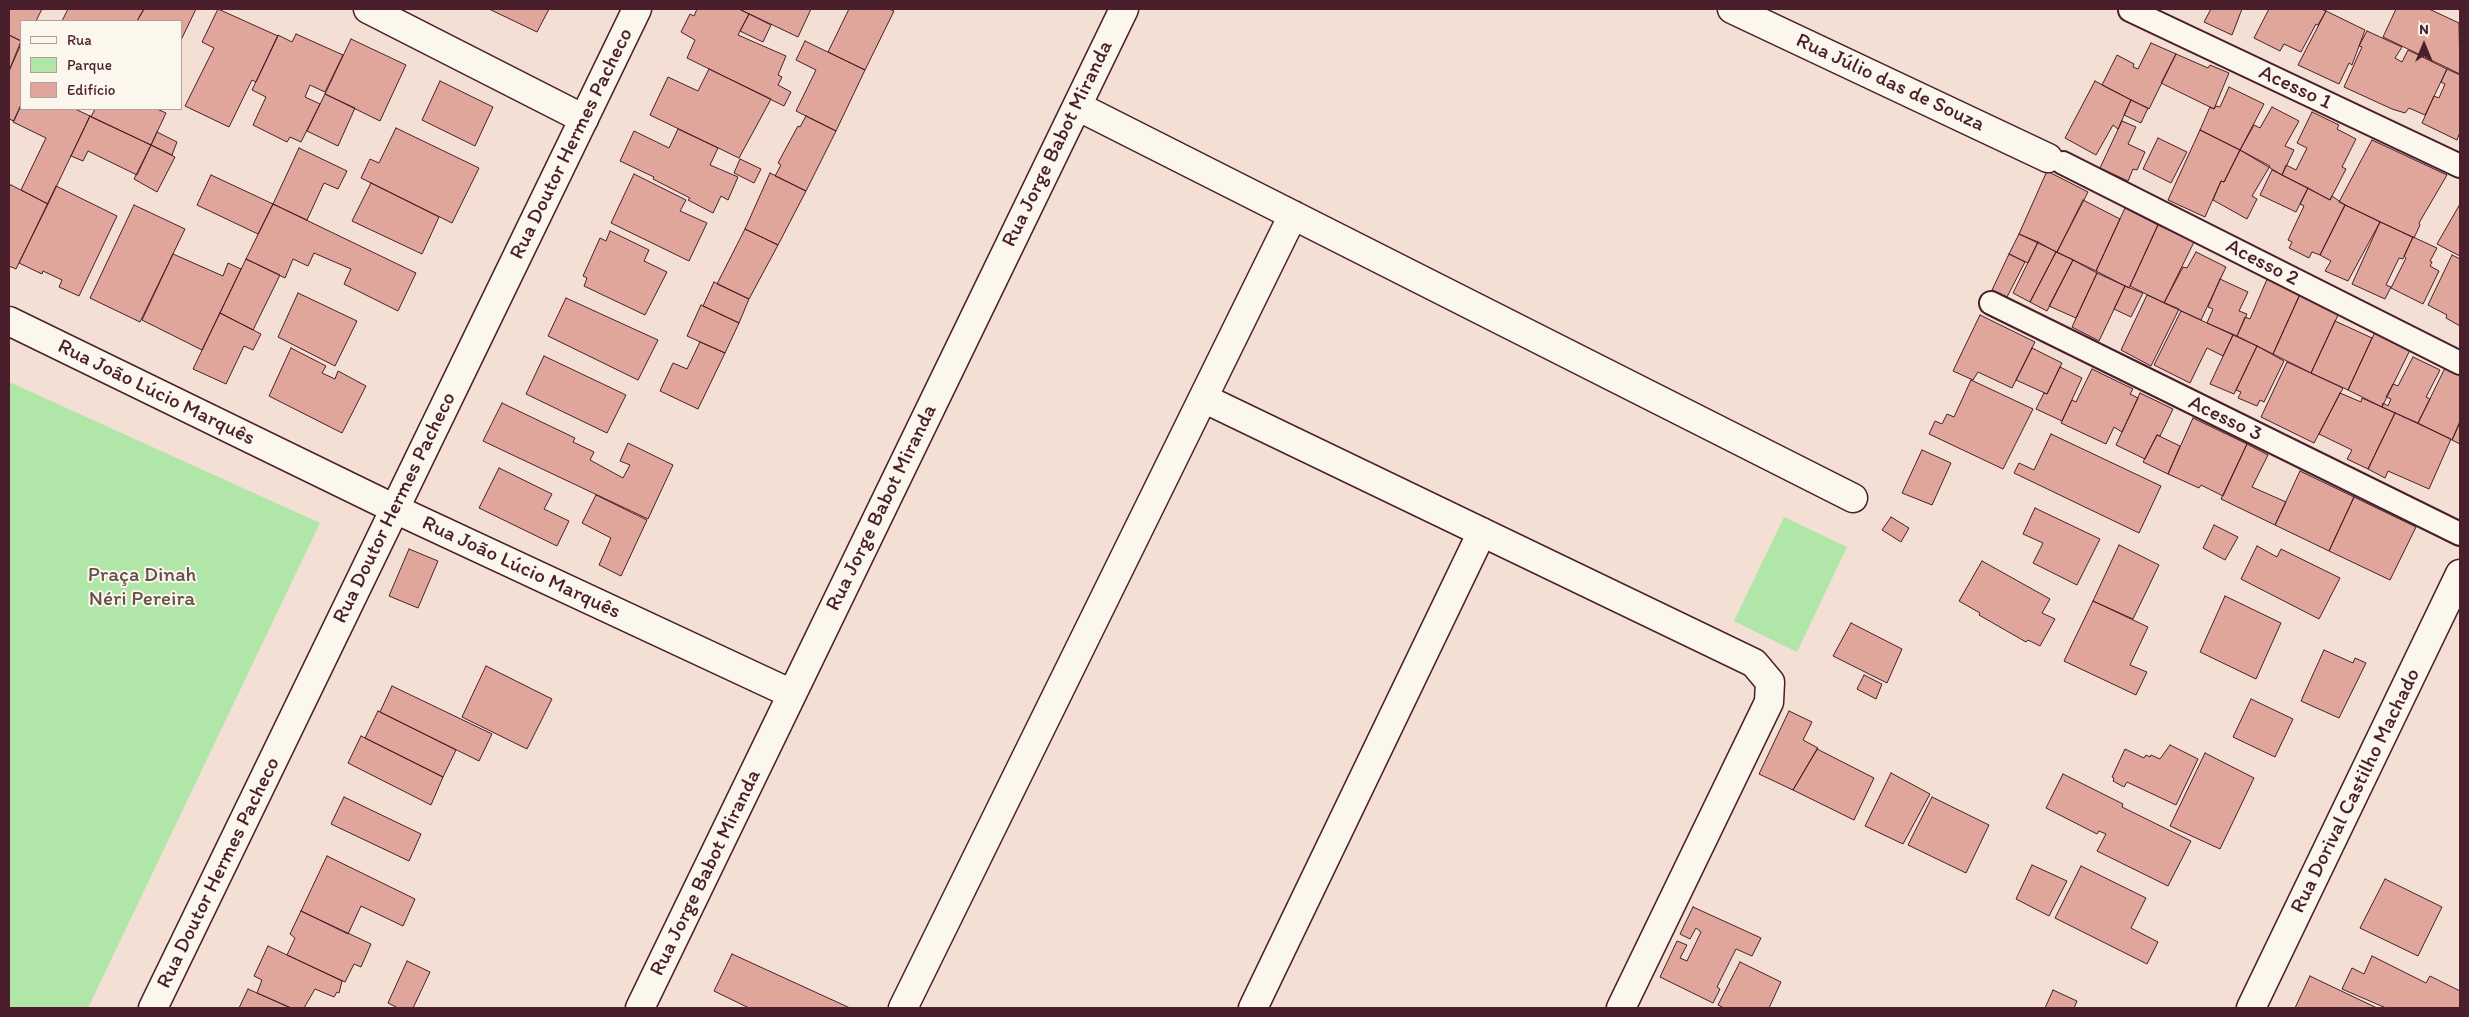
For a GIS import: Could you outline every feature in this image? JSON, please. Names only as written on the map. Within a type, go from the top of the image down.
[{"type":"street","points":[[368,9],[584,119]]},
{"type":"street","name":"Rua Doutor Hermes Pacheco","points":[[153,1008],[637,9]]},
{"type":"street","name":"Rua Jorge Babot Miranda","points":[[640,1008],[1124,9]]},
{"type":"street","name":"Rua Júlio das de Souza","points":[[1732,9],[2055,160]]},
{"type":"street","points":[[1077,106],[1853,498]]},
{"type":"street","points":[[903,1008],[1293,215]]},
{"type":"street","name":"Rua João Lúcio Marquês","points":[[9,321],[395,509],[792,694]]},
{"type":"street","points":[[1203,398],[1754,663],[1770,682],[1769,702],[1621,1008]]},
{"type":"street","points":[[1253,1008],[1482,532]]},
{"type":"street","name":"Rua Dorival Castilho Machado","points":[[2251,1008],[2460,574]]},
{"type":"lane","name":"Acesso 1","points":[[2130,10],[2460,166]]},
{"type":"lane","name":"Acesso 2","points":[[2055,160],[2460,363]]},
{"type":"lane","name":"Acesso 3","points":[[1990,303],[2460,534]]},
{"type":"green space","name":"Praça Dinah Néri Pereira","points":[[9,382],[320,523],[88,1008],[9,1008]]},
{"type":"green space","points":[[1784,517],[1847,547],[1797,652],[1734,621]]},
{"type":"building","points":[[9,9],[42,9],[36,20],[20,20],[20,40],[9,35]]},
{"type":"building","points":[[68,9],[144,9],[138,20],[62,20]]},
{"type":"building","points":[[144,9],[196,9],[182,38],[182,20],[138,20]]},
{"type":"building","points":[[218,9],[278,36],[256,82],[252,80],[229,127],[185,106],[214,48],[202,42]]},
{"type":"building","points":[[489,9],[549,9],[537,32]]},
{"type":"building","points":[[697,9],[739,9],[749,14],[738,35],[786,56],[778,75],[782,77],[778,85],[791,92],[784,106],[687,58],[695,40],[681,32],[690,14],[694,16]]},
{"type":"building","points":[[739,9],[811,9],[798,37]]},
{"type":"building","points":[[849,9],[889,9],[894,11],[865,70],[828,52]]},
{"type":"building","points":[[2211,9],[2242,9],[2232,35],[2204,22]]},
{"type":"building","points":[[2269,9],[2321,9],[2326,11],[2318,25],[2316,24],[2301,52],[2284,44],[2280,51],[2254,38]]},
{"type":"building","points":[[2396,9],[2429,9],[2459,23],[2460,74],[2383,37]]},
{"type":"building","points":[[2326,11],[2365,30],[2352,65],[2349,63],[2339,84],[2298,65]]},
{"type":"building","points":[[749,14],[771,25],[763,42],[740,31]]},
{"type":"building","points":[[2367,31],[2402,47],[2395,58],[2402,62],[2408,50],[2447,69],[2425,115],[2409,108],[2405,113],[2392,109],[2344,87],[2362,47],[2359,46]]},
{"type":"building","points":[[296,34],[343,55],[325,92],[310,85],[305,97],[320,104],[301,142],[290,137],[287,142],[253,125],[266,97],[252,90],[278,35],[292,42]]},
{"type":"building","points":[[9,35],[20,40],[20,44],[9,71]]},
{"type":"building","points":[[351,39],[406,65],[380,121],[325,94]]},
{"type":"building","points":[[805,41],[865,70],[836,131],[796,111],[816,70],[796,60]]},
{"type":"building","points":[[2151,43],[2176,54],[2149,109],[2102,85],[2117,55],[2134,64],[2133,67],[2138,69]]},
{"type":"building","points":[[20,46],[20,107],[14,121],[9,119],[9,71]]},
{"type":"building","points":[[2176,54],[2208,68],[2210,65],[2229,73],[2214,109],[2161,83]]},
{"type":"building","points":[[709,69],[771,99],[739,158],[650,115],[668,77],[698,91]]},
{"type":"building","points":[[2447,69],[2460,75],[2460,132],[2457,140],[2422,123],[2434,96],[2439,98],[2445,84],[2441,82]]},
{"type":"building","points":[[440,81],[493,107],[475,146],[422,120]]},
{"type":"building","points":[[2095,81],[2131,100],[2118,129],[2113,125],[2096,155],[2065,138]]},
{"type":"building","points":[[2229,87],[2264,104],[2240,150],[2200,130],[2210,107],[2214,109],[2216,106],[2220,107]]},
{"type":"building","points":[[325,94],[355,108],[338,146],[307,131]]},
{"type":"building","points":[[2131,100],[2148,108],[2141,123],[2124,115]]},
{"type":"building","points":[[20,107],[20,110],[77,110],[90,116],[48,204],[21,190],[46,138],[13,122]]},
{"type":"building","points":[[2272,107],[2299,121],[2285,146],[2294,150],[2282,175],[2240,150],[2254,125],[2260,128]]},
{"type":"building","points":[[94,110],[159,110],[166,113],[151,145],[91,117]]},
{"type":"building","points":[[2312,112],[2339,125],[2337,129],[2356,139],[2342,167],[2346,169],[2330,200],[2282,175],[2286,165],[2296,170],[2307,148],[2297,143]]},
{"type":"building","points":[[90,116],[151,145],[137,175],[88,151],[83,161],[71,156]]},
{"type":"building","points":[[806,116],[836,131],[806,191],[775,176],[781,165],[778,163],[798,126],[800,127]]},
{"type":"building","points":[[2122,121],[2136,127],[2128,144],[2145,152],[2137,170],[2133,169],[2128,181],[2100,168]]},
{"type":"building","points":[[396,128],[479,168],[452,223],[361,178],[370,159],[379,163]]},
{"type":"building","points":[[678,129],[718,148],[710,165],[738,177],[728,200],[721,196],[713,213],[688,200],[690,198],[653,179],[654,177],[620,161],[634,131],[669,148]]},
{"type":"building","points":[[2200,130],[2240,150],[2224,182],[2221,181],[2205,217],[2168,200]]},
{"type":"building","points":[[157,132],[177,142],[172,155],[151,145]]},
{"type":"building","points":[[2158,138],[2187,152],[2171,183],[2143,169]]},
{"type":"building","points":[[2372,140],[2447,175],[2419,223],[2420,225],[2414,238],[2339,202]]},
{"type":"building","points":[[151,145],[175,157],[157,192],[134,179]]},
{"type":"building","points":[[299,148],[347,171],[338,189],[324,183],[307,220],[273,204]]},
{"type":"building","points":[[2240,150],[2270,166],[2252,196],[2257,199],[2247,219],[2213,200],[2221,181],[2224,182]]},
{"type":"building","points":[[740,159],[761,169],[754,183],[734,173]]},
{"type":"building","points":[[2272,170],[2308,188],[2296,212],[2260,195]]},
{"type":"building","points":[[2047,171],[2088,192],[2057,252],[2019,234]]},
{"type":"building","points":[[770,173],[806,191],[778,245],[745,229]]},
{"type":"building","points":[[634,174],[686,200],[680,211],[707,223],[689,261],[611,223]]},
{"type":"building","points":[[211,175],[273,204],[258,234],[197,205]]},
{"type":"building","points":[[371,183],[439,217],[422,254],[352,221]]},
{"type":"building","points":[[11,185],[48,204],[16,269],[9,266],[9,186]]},
{"type":"building","points":[[56,186],[117,216],[79,296],[59,287],[62,280],[43,271],[42,274],[19,263]]},
{"type":"building","points":[[2308,188],[2330,200],[2332,196],[2345,205],[2320,255],[2312,252],[2309,258],[2289,248],[2292,242],[2288,240],[2304,206],[2300,204]]},
{"type":"building","points":[[2083,200],[2120,219],[2096,271],[2057,252]]},
{"type":"building","points":[[273,204],[416,273],[398,311],[344,284],[351,269],[314,253],[308,266],[293,259],[285,278],[246,259]]},
{"type":"building","points":[[2460,204],[2460,256],[2437,244]]},
{"type":"building","points":[[134,205],[185,229],[140,322],[90,298]]},
{"type":"building","points":[[2345,205],[2380,222],[2348,281],[2325,271],[2331,261],[2320,255]]},
{"type":"building","points":[[2125,208],[2158,225],[2129,288],[2096,271]]},
{"type":"building","points":[[2380,222],[2413,237],[2403,259],[2399,258],[2386,285],[2391,287],[2385,299],[2352,284]]},
{"type":"building","points":[[2158,225],[2194,242],[2164,303],[2130,286]]},
{"type":"building","points":[[745,229],[778,245],[749,299],[717,284]]},
{"type":"building","points":[[610,231],[649,250],[644,261],[667,272],[645,315],[584,286],[587,278],[583,276],[600,238],[606,241]]},
{"type":"building","points":[[2019,234],[2038,242],[2028,263],[2009,254]]},
{"type":"building","points":[[2413,237],[2437,248],[2430,261],[2432,262],[2430,266],[2439,271],[2423,304],[2391,288],[2406,258],[2404,256]]},
{"type":"building","points":[[2038,242],[2056,252],[2030,302],[2013,293]]},
{"type":"building","points":[[2056,252],[2073,260],[2047,311],[2030,302]]},
{"type":"building","points":[[2196,252],[2226,267],[2201,320],[2164,303],[2183,267],[2187,268]]},
{"type":"building","points":[[173,254],[223,276],[228,263],[241,269],[202,350],[142,320]]},
{"type":"building","points":[[2009,254],[2025,262],[2007,297],[1992,290]]},
{"type":"building","points":[[2452,255],[2460,259],[2460,326],[2446,318],[2447,315],[2428,305]]},
{"type":"building","points":[[246,259],[280,275],[253,330],[220,313]]},
{"type":"building","points":[[2073,260],[2097,273],[2076,318],[2049,306]]},
{"type":"building","points":[[2097,273],[2125,286],[2099,341],[2072,327]]},
{"type":"building","points":[[2268,277],[2301,292],[2273,354],[2237,336],[2245,317],[2250,319]]},
{"type":"building","points":[[2220,279],[2248,292],[2239,311],[2247,314],[2237,336],[2207,323],[2213,309],[2208,307]]},
{"type":"building","points":[[714,282],[749,299],[739,323],[703,306]]},
{"type":"building","points":[[2125,286],[2143,293],[2131,317],[2114,309]]},
{"type":"building","points":[[2301,292],[2339,313],[2311,373],[2273,354]]},
{"type":"building","points":[[298,293],[357,321],[335,366],[278,337]]},
{"type":"building","points":[[2147,295],[2179,309],[2151,366],[2121,350]]},
{"type":"building","points":[[566,298],[658,340],[638,380],[548,336]]},
{"type":"building","points":[[701,305],[739,323],[725,353],[687,336]]},
{"type":"building","points":[[2181,311],[2233,335],[2223,356],[2207,348],[2190,383],[2154,365]]},
{"type":"building","points":[[220,313],[261,334],[253,350],[244,346],[226,384],[193,369]]},
{"type":"building","points":[[1980,315],[2035,342],[2012,388],[1978,372],[1973,380],[1953,371]]},
{"type":"building","points":[[2335,321],[2372,338],[2348,390],[2311,373]]},
{"type":"building","points":[[2375,332],[2410,350],[2382,407],[2348,390]]},
{"type":"building","points":[[2233,335],[2257,346],[2234,394],[2210,384]]},
{"type":"building","points":[[700,342],[725,353],[698,409],[660,391],[673,363],[687,369]]},
{"type":"building","points":[[2257,346],[2284,361],[2264,402],[2260,400],[2257,406],[2238,398],[2241,392],[2236,390]]},
{"type":"building","points":[[291,348],[326,366],[322,373],[335,379],[338,371],[366,386],[342,433],[269,396]]},
{"type":"building","points":[[2032,348],[2062,363],[2047,394],[2016,380]]},
{"type":"building","points":[[544,356],[626,395],[607,433],[526,394]]},
{"type":"building","points":[[2413,357],[2440,370],[2426,397],[2430,399],[2418,423],[2382,407],[2383,403],[2388,406],[2391,399],[2386,397],[2393,384],[2398,386]]},
{"type":"building","points":[[2287,362],[2343,388],[2314,443],[2261,417]]},
{"type":"building","points":[[2060,367],[2082,378],[2062,421],[2036,409],[2044,393],[2047,394]]},
{"type":"building","points":[[2445,368],[2460,376],[2460,421],[2452,440],[2418,423]]},
{"type":"building","points":[[2092,369],[2133,389],[2130,394],[2138,398],[2122,432],[2114,427],[2106,444],[2061,423],[2072,400],[2076,402]]},
{"type":"building","points":[[1971,380],[2033,409],[2003,469],[1929,434],[1935,421],[1942,424],[1947,414],[1954,417]]},
{"type":"building","points":[[2140,393],[2173,409],[2160,436],[2157,435],[2145,459],[2116,445]]},
{"type":"building","points":[[2340,393],[2361,402],[2362,398],[2395,413],[2368,469],[2347,459],[2352,450],[2319,434]]},
{"type":"building","points":[[502,403],[575,438],[573,442],[594,452],[590,460],[623,478],[630,465],[620,461],[628,443],[673,465],[648,519],[483,441]]},
{"type":"building","points":[[2395,413],[2451,439],[2429,489],[2388,471],[2385,478],[2368,469]]},
{"type":"building","points":[[2193,418],[2247,444],[2223,496],[2201,485],[2199,488],[2168,474]]},
{"type":"building","points":[[2460,426],[2460,444],[2452,440]]},
{"type":"building","points":[[2051,434],[2161,486],[2139,533],[2014,473],[2019,463],[2034,470]]},
{"type":"building","points":[[2157,435],[2180,446],[2168,474],[2143,462]]},
{"type":"building","points":[[2247,444],[2268,455],[2252,487],[2286,502],[2275,525],[2221,499]]},
{"type":"building","points":[[1922,450],[1951,463],[1932,505],[1902,493]]},
{"type":"building","points":[[499,468],[552,494],[544,509],[569,521],[557,546],[479,508]]},
{"type":"building","points":[[2300,471],[2354,497],[2329,551],[2275,525]]},
{"type":"building","points":[[596,495],[647,520],[621,576],[599,565],[611,538],[582,523]]},
{"type":"building","points":[[2354,497],[2416,527],[2390,580],[2329,551]]},
{"type":"building","points":[[2035,508],[2100,539],[2077,585],[2033,563],[2043,543],[2023,534]]},
{"type":"building","points":[[1891,517],[1909,528],[1901,542],[1882,530]]},
{"type":"building","points":[[2214,525],[2238,537],[2225,560],[2203,548]]},
{"type":"building","points":[[2119,545],[2159,565],[2133,619],[2093,601]]},
{"type":"building","points":[[2257,546],[2277,557],[2281,549],[2340,578],[2319,619],[2241,579]]},
{"type":"building","points":[[409,549],[438,561],[418,608],[389,596]]},
{"type":"building","points":[[1982,561],[2050,599],[2042,613],[2055,619],[2040,646],[2028,640],[2026,642],[1979,615],[1980,613],[1959,601]]},
{"type":"building","points":[[2225,596],[2281,623],[2256,679],[2200,652]]},
{"type":"building","points":[[2093,601],[2148,627],[2130,665],[2147,672],[2136,695],[2064,661]]},
{"type":"building","points":[[1851,623],[1902,649],[1887,683],[1833,656]]},
{"type":"building","points":[[2324,650],[2353,663],[2355,658],[2366,663],[2339,718],[2301,701]]},
{"type":"building","points":[[486,666],[552,699],[527,749],[462,717]]},
{"type":"building","points":[[1864,675],[1882,684],[1876,699],[1857,689]]},
{"type":"building","points":[[392,686],[492,734],[479,761],[380,712]]},
{"type":"building","points":[[2251,699],[2293,719],[2275,757],[2233,737]]},
{"type":"building","points":[[378,711],[456,750],[443,777],[365,738]]},
{"type":"building","points":[[1789,711],[1812,722],[1803,740],[1818,748],[1793,790],[1759,774]]},
{"type":"building","points":[[361,736],[443,777],[431,805],[348,763]]},
{"type":"building","points":[[2170,745],[2198,759],[2176,805],[2127,782],[2124,787],[2113,781],[2114,778],[2112,777],[2125,749],[2144,758],[2146,755],[2150,757],[2151,755],[2160,759]]},
{"type":"building","points":[[1817,749],[1874,778],[1854,820],[1793,790]]},
{"type":"building","points":[[2205,753],[2254,778],[2220,849],[2170,826]]},
{"type":"building","points":[[1891,773],[1930,794],[1903,844],[1865,826]]},
{"type":"building","points":[[2063,774],[2123,804],[2122,807],[2191,841],[2168,886],[2097,851],[2106,834],[2099,831],[2097,834],[2046,808]]},
{"type":"building","points":[[344,797],[421,834],[409,861],[331,824]]},
{"type":"building","points":[[1932,797],[1989,825],[1966,873],[1908,845]]},
{"type":"building","points":[[327,856],[415,899],[403,926],[361,906],[348,934],[301,911]]},
{"type":"building","points":[[2032,865],[2067,881],[2049,916],[2016,899]]},
{"type":"building","points":[[2081,866],[2146,898],[2131,928],[2158,942],[2147,964],[2055,918]]},
{"type":"building","points":[[2385,879],[2442,907],[2418,956],[2360,928]]},
{"type":"building","points":[[1693,907],[1761,938],[1752,956],[1736,949],[1717,987],[1720,989],[1713,1003],[1660,977],[1677,941],[1687,945],[1680,958],[1687,961],[1701,932],[1696,928],[1690,939],[1680,934]]},
{"type":"building","points":[[301,911],[371,944],[361,967],[354,964],[345,982],[287,955],[295,938],[290,934]]},
{"type":"building","points":[[268,946],[342,981],[339,993],[337,992],[334,997],[315,989],[304,1008],[291,1008],[257,993],[262,980],[254,976]]},
{"type":"building","points":[[732,954],[850,1008],[749,1008],[714,991]]},
{"type":"building","points":[[2372,956],[2426,983],[2430,976],[2460,991],[2460,1008],[2386,1008],[2342,989],[2352,968],[2364,974]]},
{"type":"building","points":[[407,961],[430,972],[413,1008],[398,1008],[388,1003]]},
{"type":"building","points":[[1740,962],[1781,982],[1769,1008],[1724,1008],[1718,1005]]},
{"type":"building","points":[[2310,976],[2316,979],[2377,1008],[2295,1008]]},
{"type":"building","points":[[248,989],[257,993],[291,1008],[239,1008]]},
{"type":"building","points":[[2053,990],[2077,1001],[2074,1008],[2045,1008]]}]
